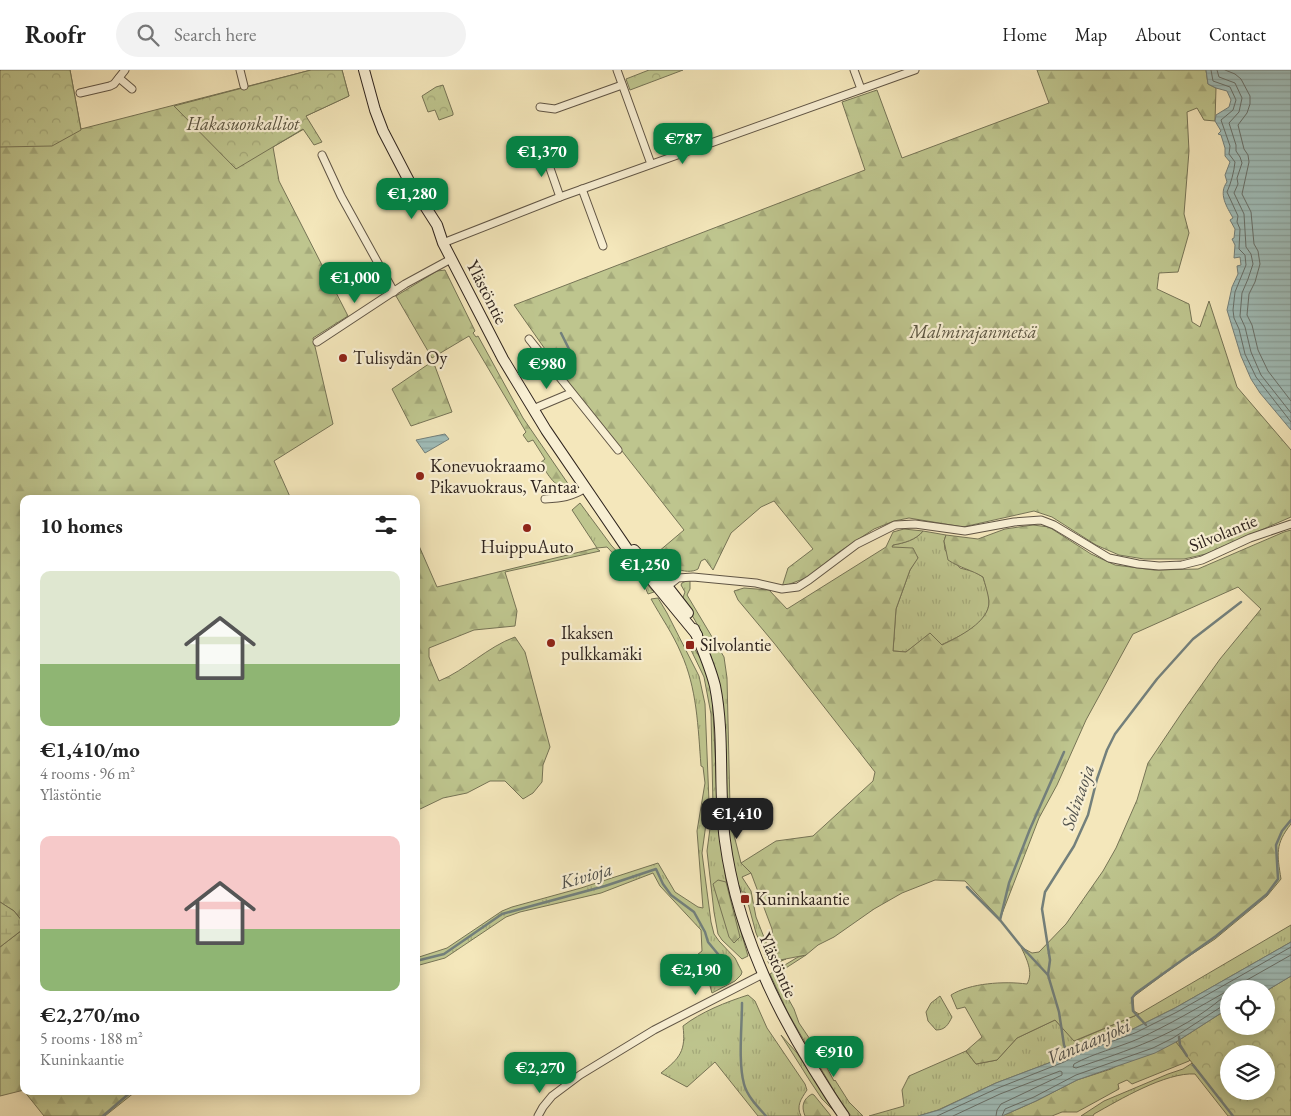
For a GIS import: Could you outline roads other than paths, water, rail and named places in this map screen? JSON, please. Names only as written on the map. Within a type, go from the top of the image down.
[{"type":"main road","name":"Ylästöntie","points":[[364,70],[375,110],[383,130],[409,181],[422,213],[431,229],[443,243],[503,359],[533,409],[632,556],[664,588],[697,635],[708,662],[718,705],[722,806],[728,865],[739,909],[763,974],[788,1026],[844,1116]]},
{"type":"street","points":[[80,94],[114,84],[125,70]]},
{"type":"street","points":[[240,70],[244,86]]},
{"type":"street","points":[[617,70],[651,164]]},
{"type":"street","points":[[854,70],[861,89]]},
{"type":"street","points":[[443,243],[560,196],[915,70]]},
{"type":"street","points":[[119,78],[132,89]]},
{"type":"street","points":[[540,107],[555,109],[622,85]]},
{"type":"street","points":[[544,151],[560,196]]},
{"type":"street","points":[[322,155],[341,196],[394,292]]},
{"type":"street","points":[[582,189],[603,246]]},
{"type":"street","points":[[317,342],[394,292],[451,259]]},
{"type":"street","points":[[529,339],[618,450]]},
{"type":"street","points":[[533,409],[571,392]]},
{"type":"street","points":[[546,499],[577,494],[585,488]]},
{"type":"street","name":"Silvolantie","points":[[664,588],[678,578],[693,577],[756,583],[782,589],[798,587],[857,544],[895,525],[915,524],[965,531],[1014,522],[1041,520],[1054,525],[1109,558],[1159,566],[1182,565],[1202,560],[1250,538],[1291,524]]},
{"type":"street","points":[[538,1116],[552,1096],[580,1075],[654,1030],[763,974]]},
{"type":"water","points":[[1206,70],[1291,70],[1291,430],[1260,393],[1251,379],[1241,356],[1227,310],[1232,287],[1238,274],[1237,266],[1241,265],[1240,257],[1234,258],[1235,245],[1232,239],[1234,238],[1235,229],[1230,220],[1233,218],[1223,196],[1224,187],[1227,182],[1225,175],[1230,162],[1225,156],[1221,135],[1218,134],[1221,131],[1215,121],[1216,115],[1229,107],[1231,100],[1227,91],[1208,84]]},
{"type":"water","points":[[445,434],[449,439],[425,453],[416,440]]},
{"type":"water","points":[[1291,942],[1291,976],[1275,986],[1275,980],[1224,980]]},
{"type":"water","points":[[1220,982],[1220,1014],[1155,1053],[1077,1080],[1002,1116],[918,1116],[939,1110],[996,1083],[1062,1058],[1078,1049],[1133,1029]]},
{"type":"waterway","points":[[561,333],[572,355]]},
{"type":"waterway","name":"Solinaoja","points":[[1069,1058],[1064,1045],[1059,1012],[1048,975],[1050,960],[1042,909],[1045,892],[1074,846],[1088,815],[1097,779],[1115,734],[1157,679],[1193,639],[1241,602]]},
{"type":"waterway","points":[[1000,920],[1009,883],[1030,829],[1064,752]]},
{"type":"waterway","name":"Vantaanjoki","points":[[1146,1025],[1133,1011],[1132,998],[1136,993],[1216,936],[1267,894],[1278,879],[1276,845],[1282,831],[1291,820]]},
{"type":"waterway","name":"Kivioja","points":[[420,960],[444,954],[502,914],[605,886],[656,869],[671,895],[694,912],[705,932],[708,942],[727,965]]},
{"type":"waterway","points":[[967,887],[1000,920],[1048,975]]},
{"type":"waterway","name":"Kivioja","points":[[742,1003],[742,1075],[745,1088],[750,1097],[766,1116]]},
{"type":"waterway","points":[[1179,1037],[1180,1045],[1187,1056]]},
{"type":"waterway","points":[[1193,1065],[1233,1116]]},
{"type":"waterway","name":"Kivioja","points":[[103,1116],[127,1095]]},
{"type":"place","name":"Tulisydän Oy","points":[[343,358]]},
{"type":"place","name":"Konevuokraamo Pikavuokraus, Vantaa","points":[[420,476]]},
{"type":"place","name":"HuippuAuto","points":[[527,528]]},
{"type":"place","name":"Ikaksen pulkkamäki","points":[[551,643]]},
{"type":"place","name":"Silvolantie","points":[[690,645]]},
{"type":"place","name":"Kuninkaantie","points":[[745,899]]},
{"type":"park label","name":"Hakasuonkalliot","points":[[243,124]]},
{"type":"park label","name":"Malmirajanmetsä","points":[[973,332]]}]
